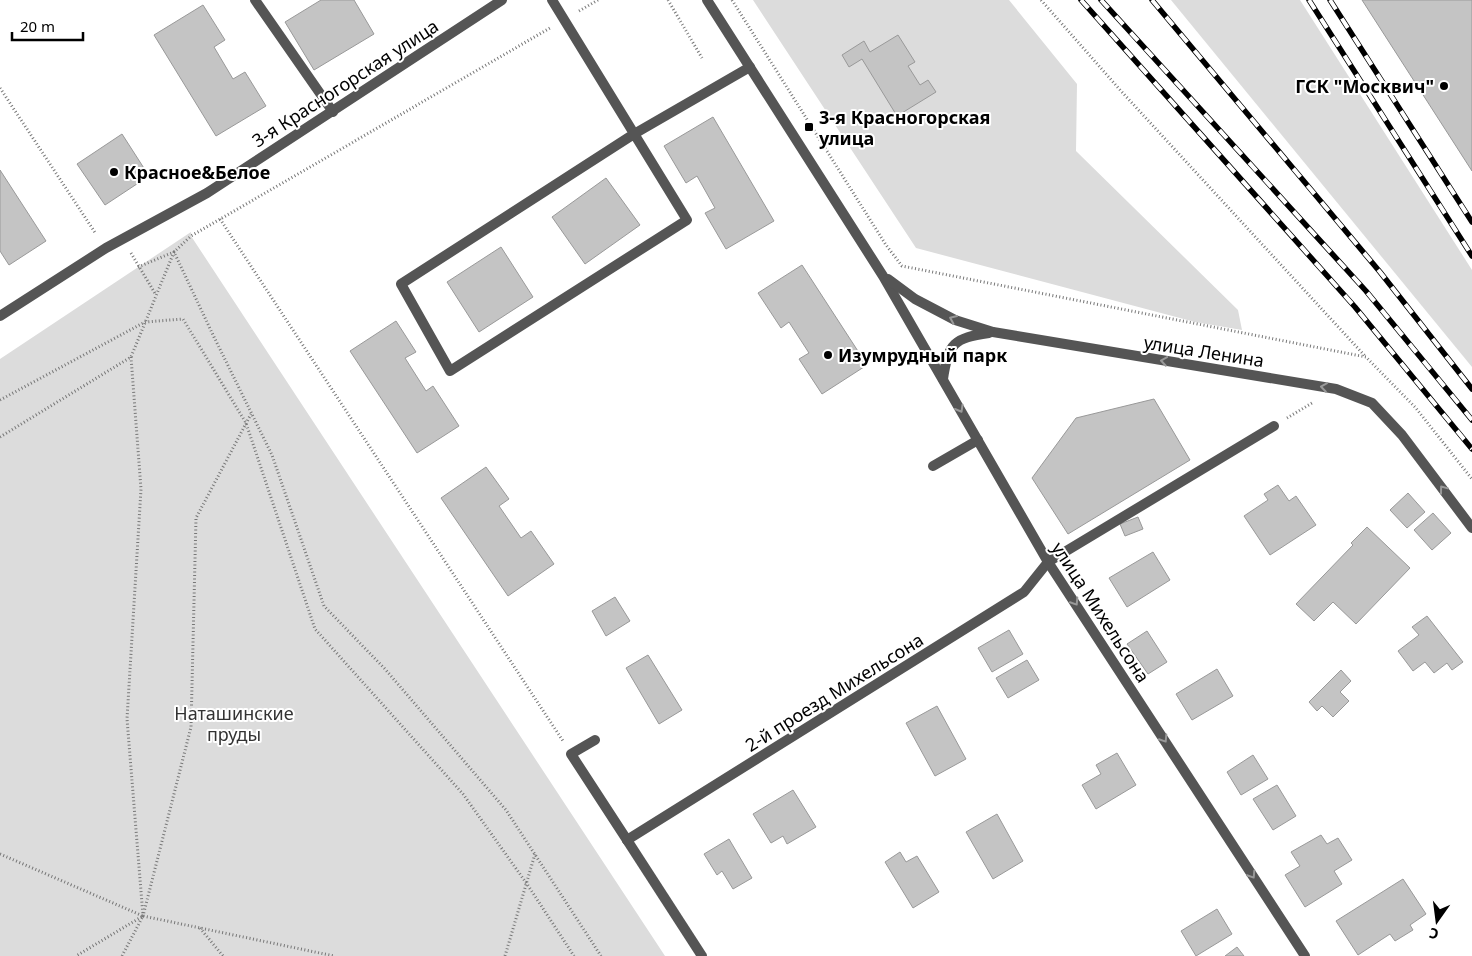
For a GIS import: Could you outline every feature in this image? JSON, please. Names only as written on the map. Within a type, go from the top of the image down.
[{"type":"street","points":[[255,0],[333,112]]},
{"type":"street","name":"3-я Красногорская улица","points":[[1,312],[106,248],[207,193],[502,0]]},
{"type":"street","points":[[552,0],[564,20],[634,134],[687,220],[450,370],[401,284],[634,134],[750,67]]},
{"type":"street","name":"улица Михельсона","points":[[707,0],[883,276],[1048,562],[1305,956]]},
{"type":"street","name":"улица Ленина","points":[[883,276],[915,299],[954,320],[992,332],[1336,389],[1372,403],[1402,435],[1472,528]]},
{"type":"street","points":[[943,379],[946,357],[955,343],[967,336],[992,332]]},
{"type":"street","points":[[1048,562],[1274,426]]},
{"type":"street","points":[[934,466],[978,440]]},
{"type":"street","name":"2-й проезд Михельсона","points":[[628,840],[1024,592],[1048,562]]},
{"type":"street","points":[[595,740],[572,754],[702,956]]},
{"type":"path","points":[[138,267],[174,252],[191,236],[598,0]]},
{"type":"path","points":[[668,0],[702,58]]},
{"type":"path","points":[[732,0],[886,245],[902,266],[1366,357]]},
{"type":"path","points":[[1041,0],[1120,91],[1366,357],[1415,407],[1472,479]]},
{"type":"path","points":[[0,88],[106,248]]},
{"type":"path","points":[[220,219],[572,754]]},
{"type":"path","points":[[123,239],[156,296]]},
{"type":"path","points":[[144,916],[127,719],[141,489],[130,357],[174,252]]},
{"type":"path","points":[[174,252],[272,455],[324,606],[385,669],[506,810],[601,956]]},
{"type":"path","points":[[0,400],[145,322],[184,319],[246,423],[316,629],[463,794],[527,884],[574,956]]},
{"type":"path","points":[[0,437],[130,357]]},
{"type":"path","points":[[1274,426],[1336,389]]},
{"type":"path","points":[[122,956],[144,916],[191,727],[196,518],[251,413]]},
{"type":"path","points":[[0,854],[144,916],[334,956]]},
{"type":"path","points":[[506,956],[535,854]]},
{"type":"path","points":[[76,956],[144,916]]},
{"type":"path","points":[[200,928],[223,956]]},
{"type":"green space","points":[[753,0],[1009,0],[1077,84],[1076,151],[1238,310],[1242,330],[1195,322],[916,248]]},
{"type":"green space","points":[[1171,0],[1300,0],[1472,270],[1472,367]]},
{"type":"green space","name":"Наташинские пруды","points":[[191,232],[191,236],[665,956],[0,956],[0,359]]},
{"type":"building","points":[[321,0],[354,0],[374,34],[314,70],[285,22]]},
{"type":"building","name":"ГСК \"Москвич\"","points":[[1362,0],[1472,0],[1472,171]]},
{"type":"building","points":[[203,5],[225,40],[214,47],[233,79],[245,72],[266,106],[216,136],[154,35]]},
{"type":"building","points":[[898,35],[915,62],[908,66],[920,85],[928,80],[936,92],[897,116],[862,59],[849,67],[842,55],[864,41],[870,52]]},
{"type":"building","points":[[713,117],[774,221],[726,249],[705,213],[715,208],[697,176],[686,183],[664,146]]},
{"type":"building","points":[[122,134],[149,176],[105,205],[77,164]]},
{"type":"building","points":[[0,170],[46,241],[9,265],[0,251]]},
{"type":"building","points":[[606,178],[640,225],[585,264],[552,217]]},
{"type":"building","points":[[501,247],[533,297],[479,332],[447,282]]},
{"type":"building","points":[[802,265],[867,365],[822,394],[799,359],[809,353],[789,322],[781,328],[758,293]]},
{"type":"building","points":[[396,321],[416,352],[405,358],[426,391],[433,386],[459,426],[417,453],[350,351]]},
{"type":"building","points":[[1154,399],[1190,460],[1068,534],[1032,478],[1076,418]]},
{"type":"building","points":[[486,467],[509,499],[499,506],[521,538],[531,531],[554,564],[508,596],[441,498]]},
{"type":"building","points":[[1278,485],[1289,501],[1296,496],[1316,525],[1270,555],[1244,516],[1268,500],[1264,494]]},
{"type":"building","points":[[1408,493],[1425,512],[1407,528],[1390,510]]},
{"type":"building","points":[[1433,513],[1451,533],[1432,550],[1414,530]]},
{"type":"building","points":[[1138,517],[1143,529],[1125,536],[1120,524]]},
{"type":"building","points":[[1367,527],[1410,568],[1356,624],[1333,602],[1314,621],[1296,604],[1353,545],[1351,543]]},
{"type":"building","points":[[1153,552],[1170,580],[1127,607],[1109,578]]},
{"type":"building","points":[[615,597],[630,621],[606,636],[592,611]]},
{"type":"building","points":[[1427,616],[1463,662],[1452,670],[1447,663],[1434,673],[1425,662],[1413,671],[1398,651],[1419,635],[1412,627]]},
{"type":"building","points":[[1009,630],[1023,654],[992,672],[978,648]]},
{"type":"building","points":[[1147,631],[1167,662],[1148,674],[1127,644]]},
{"type":"building","points":[[648,655],[682,710],[659,724],[626,668]]},
{"type":"building","points":[[1027,660],[1039,680],[1008,698],[996,678]]},
{"type":"building","points":[[1217,669],[1233,696],[1192,720],[1176,694]]},
{"type":"building","points":[[1341,670],[1351,681],[1340,692],[1349,701],[1333,717],[1322,706],[1317,711],[1309,702]]},
{"type":"building","points":[[937,706],[966,759],[935,776],[906,723]]},
{"type":"building","points":[[1117,753],[1136,785],[1096,809],[1082,785],[1101,774],[1096,765]]},
{"type":"building","points":[[1253,755],[1268,779],[1241,795],[1227,772]]},
{"type":"building","points":[[1277,785],[1296,816],[1273,830],[1253,799]]},
{"type":"building","points":[[793,790],[816,827],[787,844],[783,836],[771,843],[753,814]]},
{"type":"building","points":[[997,814],[1023,861],[993,879],[966,832]]},
{"type":"building","points":[[1321,835],[1327,844],[1338,838],[1352,860],[1334,871],[1342,884],[1305,907],[1285,875],[1300,866],[1291,852]]},
{"type":"building","points":[[729,839],[752,878],[733,889],[722,871],[717,875],[704,854]]},
{"type":"building","points":[[900,852],[906,862],[917,856],[939,892],[913,908],[885,862]]},
{"type":"building","points":[[1403,879],[1426,914],[1410,925],[1413,930],[1395,941],[1390,934],[1358,955],[1336,921]]},
{"type":"building","points":[[1217,909],[1232,934],[1196,956],[1181,931]]},
{"type":"building","points":[[1237,947],[1244,956],[1225,956]]},
{"type":"railway","points":[[1081,0],[1355,307],[1472,449]]},
{"type":"railway","points":[[1101,0],[1366,291],[1472,420]]},
{"type":"railway","points":[[1152,0],[1380,272],[1472,389]]},
{"type":"railway","points":[[1309,0],[1472,256]]},
{"type":"railway","points":[[1330,0],[1472,222]]},
{"type":"place","name":"ГСК \"Москвич\"","points":[[1444,86]]},
{"type":"place","name":"3-я Красногорская улица","points":[[809,127]]},
{"type":"place","name":"Красное&Белое","points":[[114,172]]},
{"type":"place","name":"Изумрудный парк","points":[[828,355]]}]
